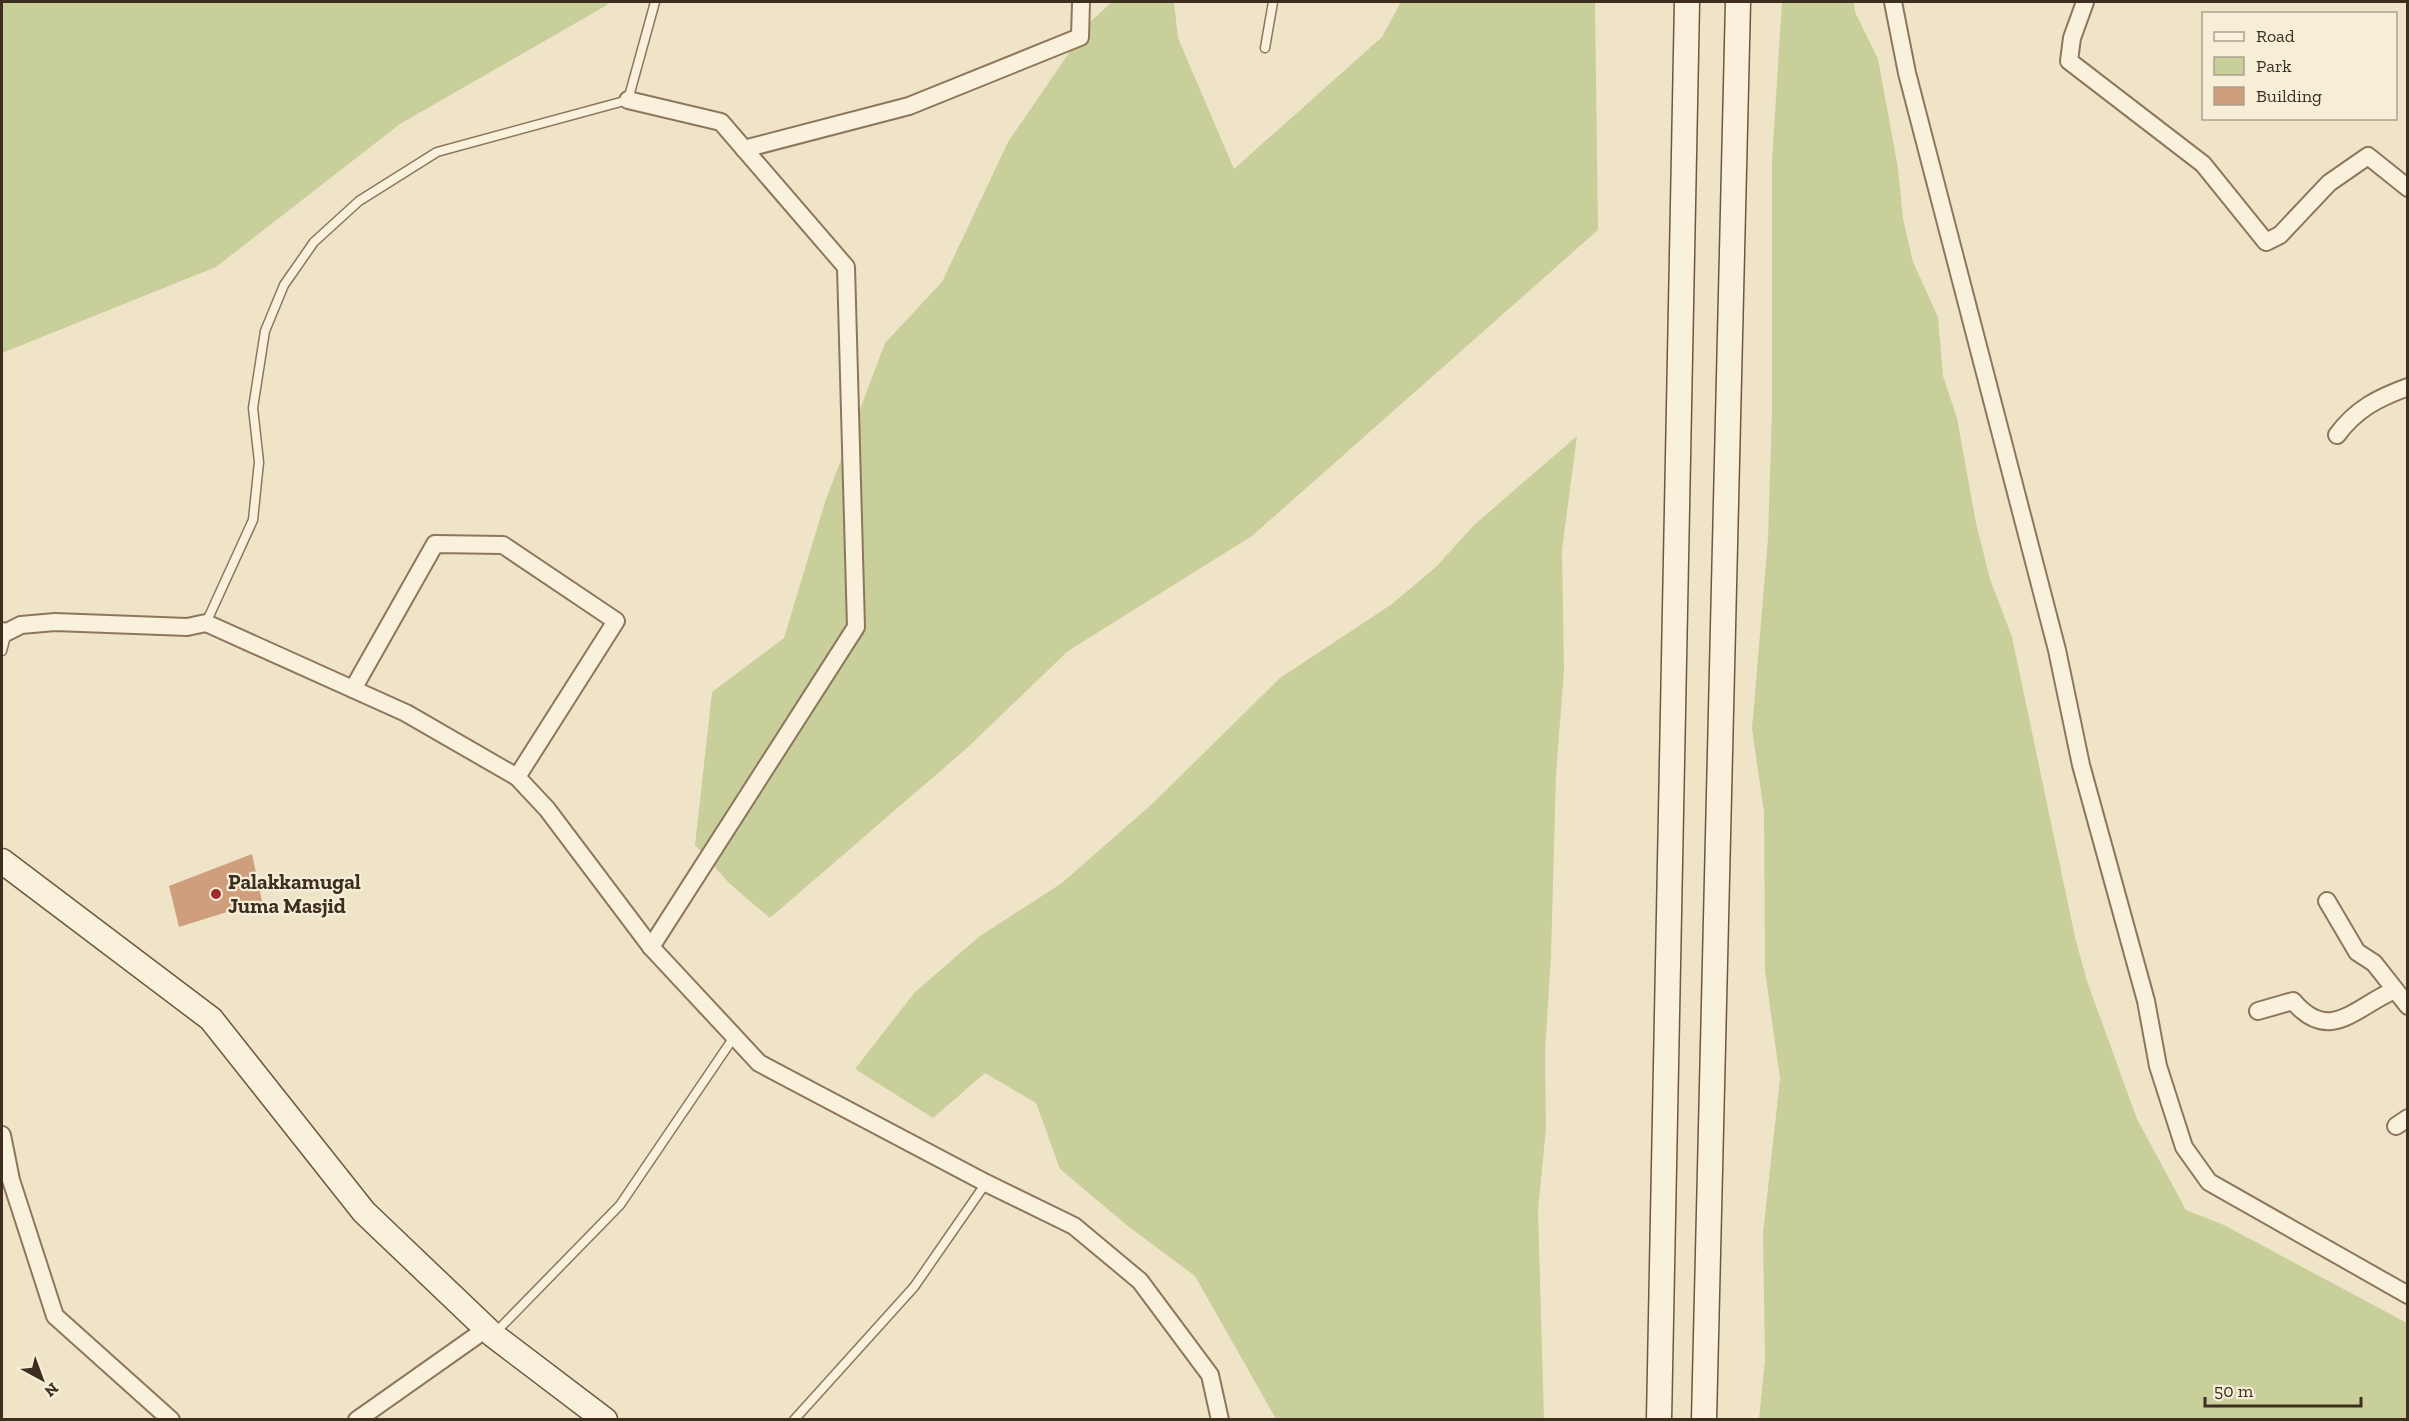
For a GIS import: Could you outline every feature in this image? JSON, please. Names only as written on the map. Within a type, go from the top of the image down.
[{"type":"main road","points":[[1659,1419],[1687,2]]},
{"type":"main road","points":[[1704,1419],[1738,2]]},
{"type":"main road","points":[[2,861],[212,1019],[364,1212],[489,1332],[605,1419]]},
{"type":"street","points":[[744,149],[909,106],[1080,37],[1081,2]]},
{"type":"street","points":[[1893,2],[1907,73],[2057,650],[2081,765],[2146,1001],[2158,1066],[2184,1147],[2209,1182],[2408,1294]]},
{"type":"street","points":[[2085,2],[2072,38],[2069,61],[2203,164],[2266,242],[2280,236],[2329,183],[2368,156],[2408,188]]},
{"type":"street","points":[[628,100],[721,122],[846,267],[856,627],[651,947]]},
{"type":"street","points":[[2337,435],[2349,418],[2373,399],[2408,387]]},
{"type":"street","points":[[353,689],[435,544],[503,545],[616,621],[517,777]]},
{"type":"street","points":[[4,632],[21,626],[56,622],[187,627],[206,623],[406,713],[517,777],[547,809],[651,947],[759,1063],[986,1183],[1074,1226],[1140,1281],[1210,1375],[1220,1419]]},
{"type":"street","points":[[2327,901],[2357,952],[2374,963],[2408,1006]]},
{"type":"street","points":[[2258,1011],[2293,1001],[2303,1014],[2323,1023],[2345,1019],[2395,990]]},
{"type":"street","points":[[2,1135],[11,1180],[55,1316],[171,1419]]},
{"type":"street","points":[[357,1419],[489,1332]]},
{"type":"lane","points":[[206,623],[253,520],[259,462],[253,408],[266,331],[284,285],[314,242],[359,201],[436,152],[628,100],[655,2]]},
{"type":"lane","points":[[1265,48],[1273,2]]},
{"type":"lane","points":[[2,651],[4,632]]},
{"type":"lane","points":[[489,1332],[620,1205],[734,1037]]},
{"type":"lane","points":[[794,1419],[914,1287],[986,1183]]},
{"type":"green space","points":[[2,2],[608,2],[607,5],[400,124],[216,267],[2,353]]},
{"type":"green space","points":[[1112,2],[1174,2],[1178,38],[1234,169],[1382,37],[1401,2],[1595,2],[1598,230],[1252,536],[1068,651],[967,748],[770,918],[730,884],[695,845],[712,692],[784,638],[825,502],[885,343],[942,282],[1008,142],[1091,21]]},
{"type":"green space","points":[[1782,2],[1854,2],[1855,12],[1878,59],[1898,168],[1903,219],[1913,262],[1938,317],[1943,376],[1957,418],[1976,523],[1990,579],[2012,637],[2075,937],[2087,981],[2137,1119],[2186,1210],[2224,1225],[2407,1323],[2407,1419],[1759,1419],[1765,1360],[1763,1233],[1780,1079],[1765,971],[1764,812],[1752,729],[1768,538],[1772,412],[1772,160]]},
{"type":"green space","points":[[1577,436],[1562,550],[1564,670],[1556,774],[1551,956],[1545,1052],[1546,1128],[1538,1211],[1544,1419],[1276,1419],[1195,1276],[1129,1227],[1060,1169],[1036,1103],[985,1073],[933,1118],[855,1069],[915,992],[980,936],[1062,883],[1152,804],[1280,678],[1392,604],[1437,566],[1474,525]]},
{"type":"building","name":"Palakkamugal Juma Masjid","points":[[252,854],[262,901],[179,927],[169,886]]},
{"type":"place","name":"Palakkamugal Juma Masjid","points":[[216,894]]}]
